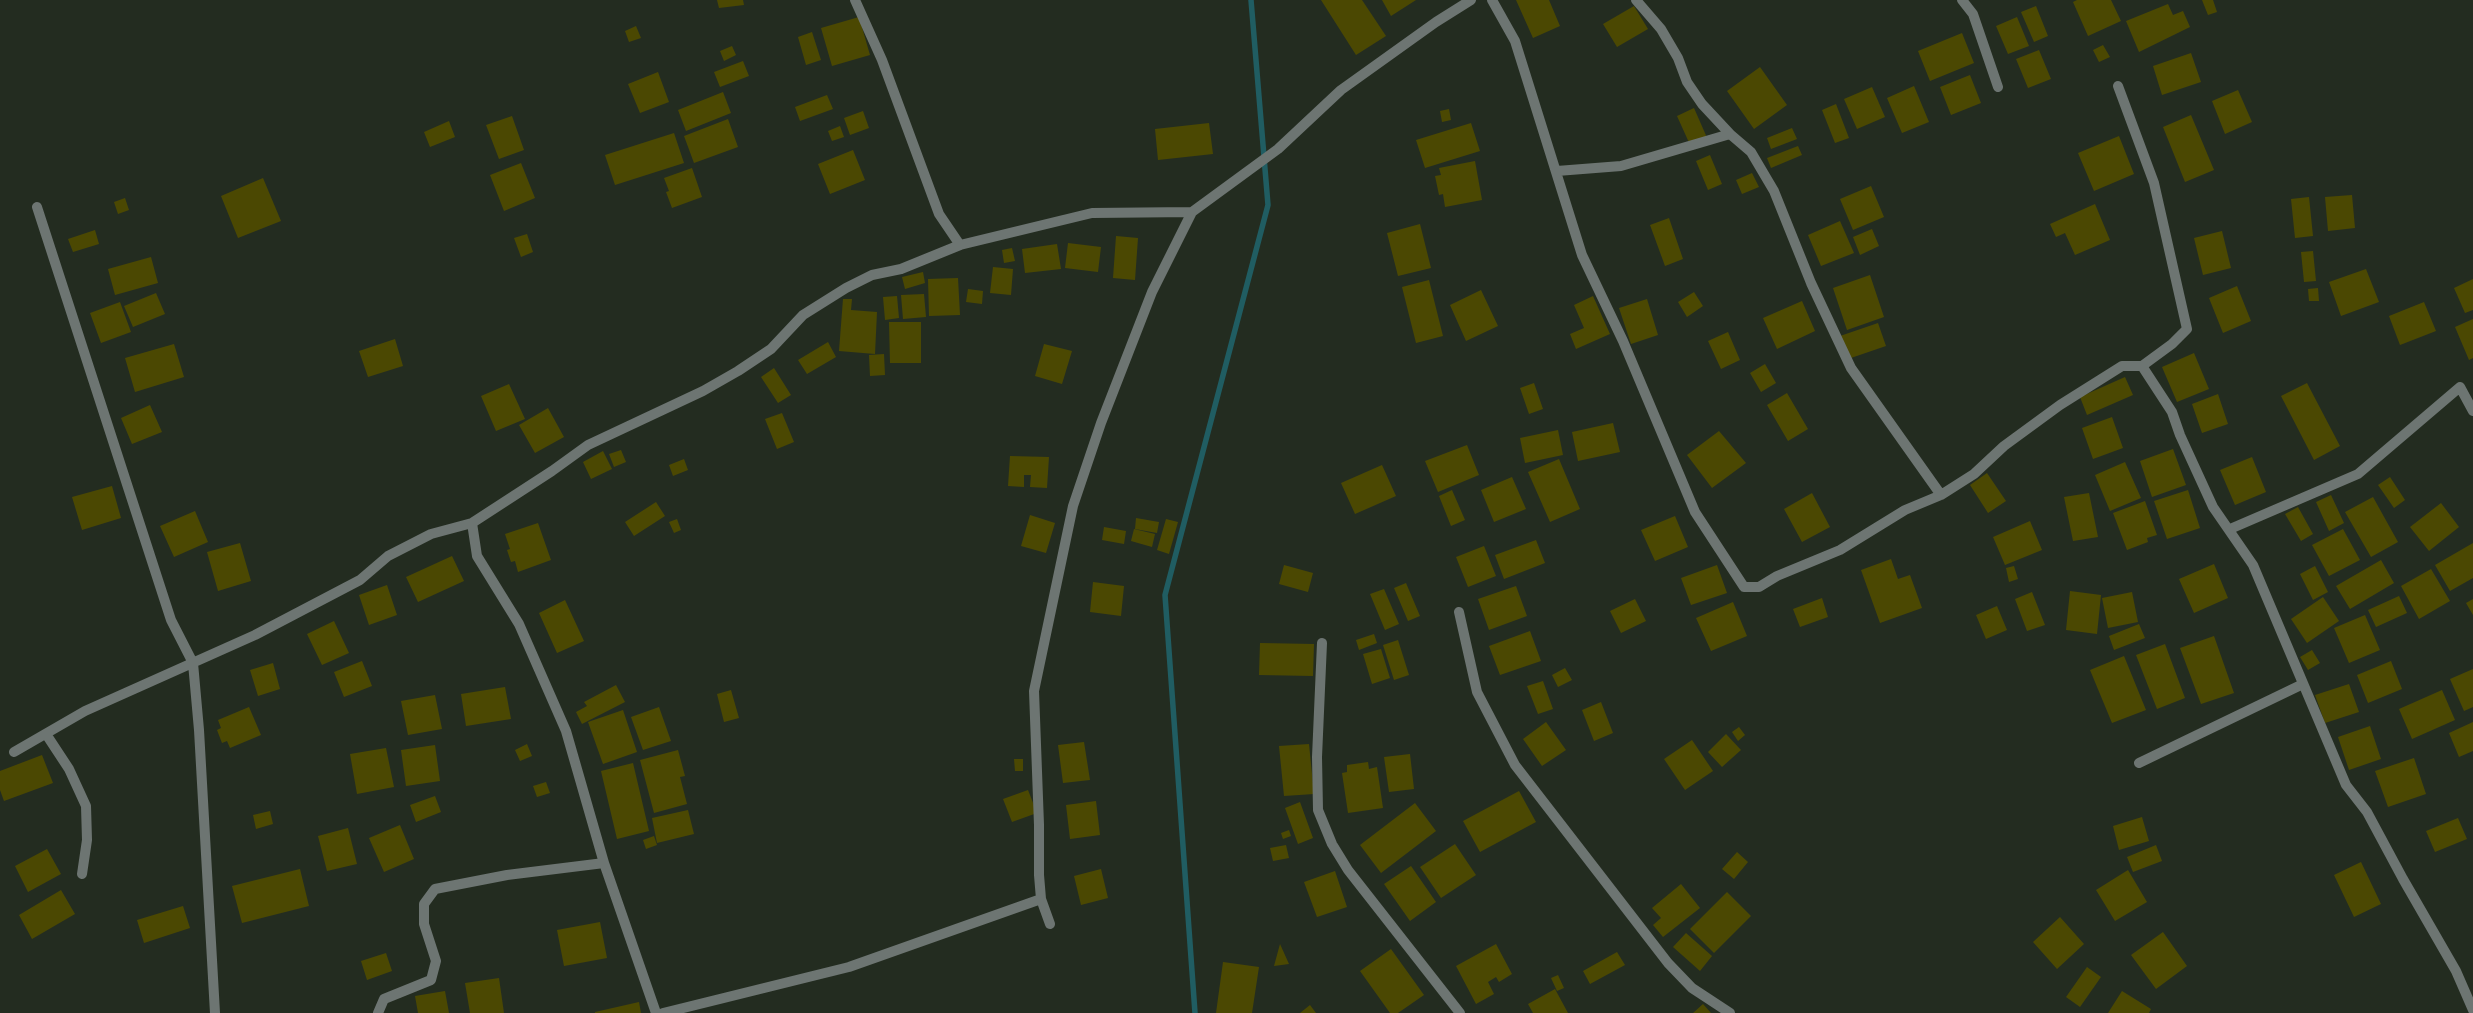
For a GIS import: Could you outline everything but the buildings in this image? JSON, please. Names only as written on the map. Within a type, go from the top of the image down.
[{"type":"street","points":[[856,0],[882,60],[939,214],[960,244]]},
{"type":"street","points":[[1050,924],[1041,899],[1034,691],[1073,506],[1101,424],[1152,292],[1192,212],[1278,149],[1342,90],[1436,22],[1471,0]]},
{"type":"street","points":[[1492,0],[1515,41],[1582,255],[1623,341],[1695,512],[1744,587],[1759,587],[1777,576],[1840,550],[1905,510],[1941,494],[1974,474],[2004,446],[2060,405],[2122,366],[2142,366],[2172,344],[2187,328],[2154,183],[2118,86]]},
{"type":"street","points":[[1636,0],[1661,29],[1678,58],[1687,82],[1702,104],[1730,134],[1751,152],[1774,190],[1811,283],[1851,368],[1941,494]]},
{"type":"street","points":[[1962,0],[1973,14],[1998,87]]},
{"type":"street","points":[[1557,171],[1621,166],[1730,134]]},
{"type":"street","points":[[38,207],[164,602],[171,620],[193,662],[199,730],[214,1013]]},
{"type":"street","points":[[14,752],[85,711],[255,635],[360,580],[388,556],[431,534],[472,523],[588,446],[703,391],[738,371],[771,349],[803,315],[846,288],[872,275],[901,269],[960,244],[1092,212],[1192,212]]},
{"type":"street","points":[[2142,366],[2172,412],[2180,435],[2213,507],[2230,529],[2253,565],[2346,785],[2367,812],[2402,879],[2456,971],[2473,1010]]},
{"type":"street","points":[[2230,529],[2358,474],[2460,387],[2473,410]]},
{"type":"street","points":[[472,523],[477,556],[519,624],[566,731],[604,863],[656,1013]]},
{"type":"street","points":[[1459,612],[1477,692],[1515,765],[1668,963],[1692,988],[1730,1013]]},
{"type":"street","points":[[1322,643],[1317,757],[1318,810],[1332,844],[1348,870],[1460,1013]]},
{"type":"street","points":[[2139,763],[2303,684]]},
{"type":"street","points":[[46,734],[69,769],[86,806],[87,840],[82,874]]},
{"type":"street","points":[[378,1013],[384,999],[431,980],[436,962],[424,924],[424,904],[436,889],[507,875],[604,863]]},
{"type":"street","points":[[663,1013],[849,967],[1041,899]]},
{"type":"waterway","points":[[1195,1013],[1165,595],[1268,205],[1251,0]]}]
